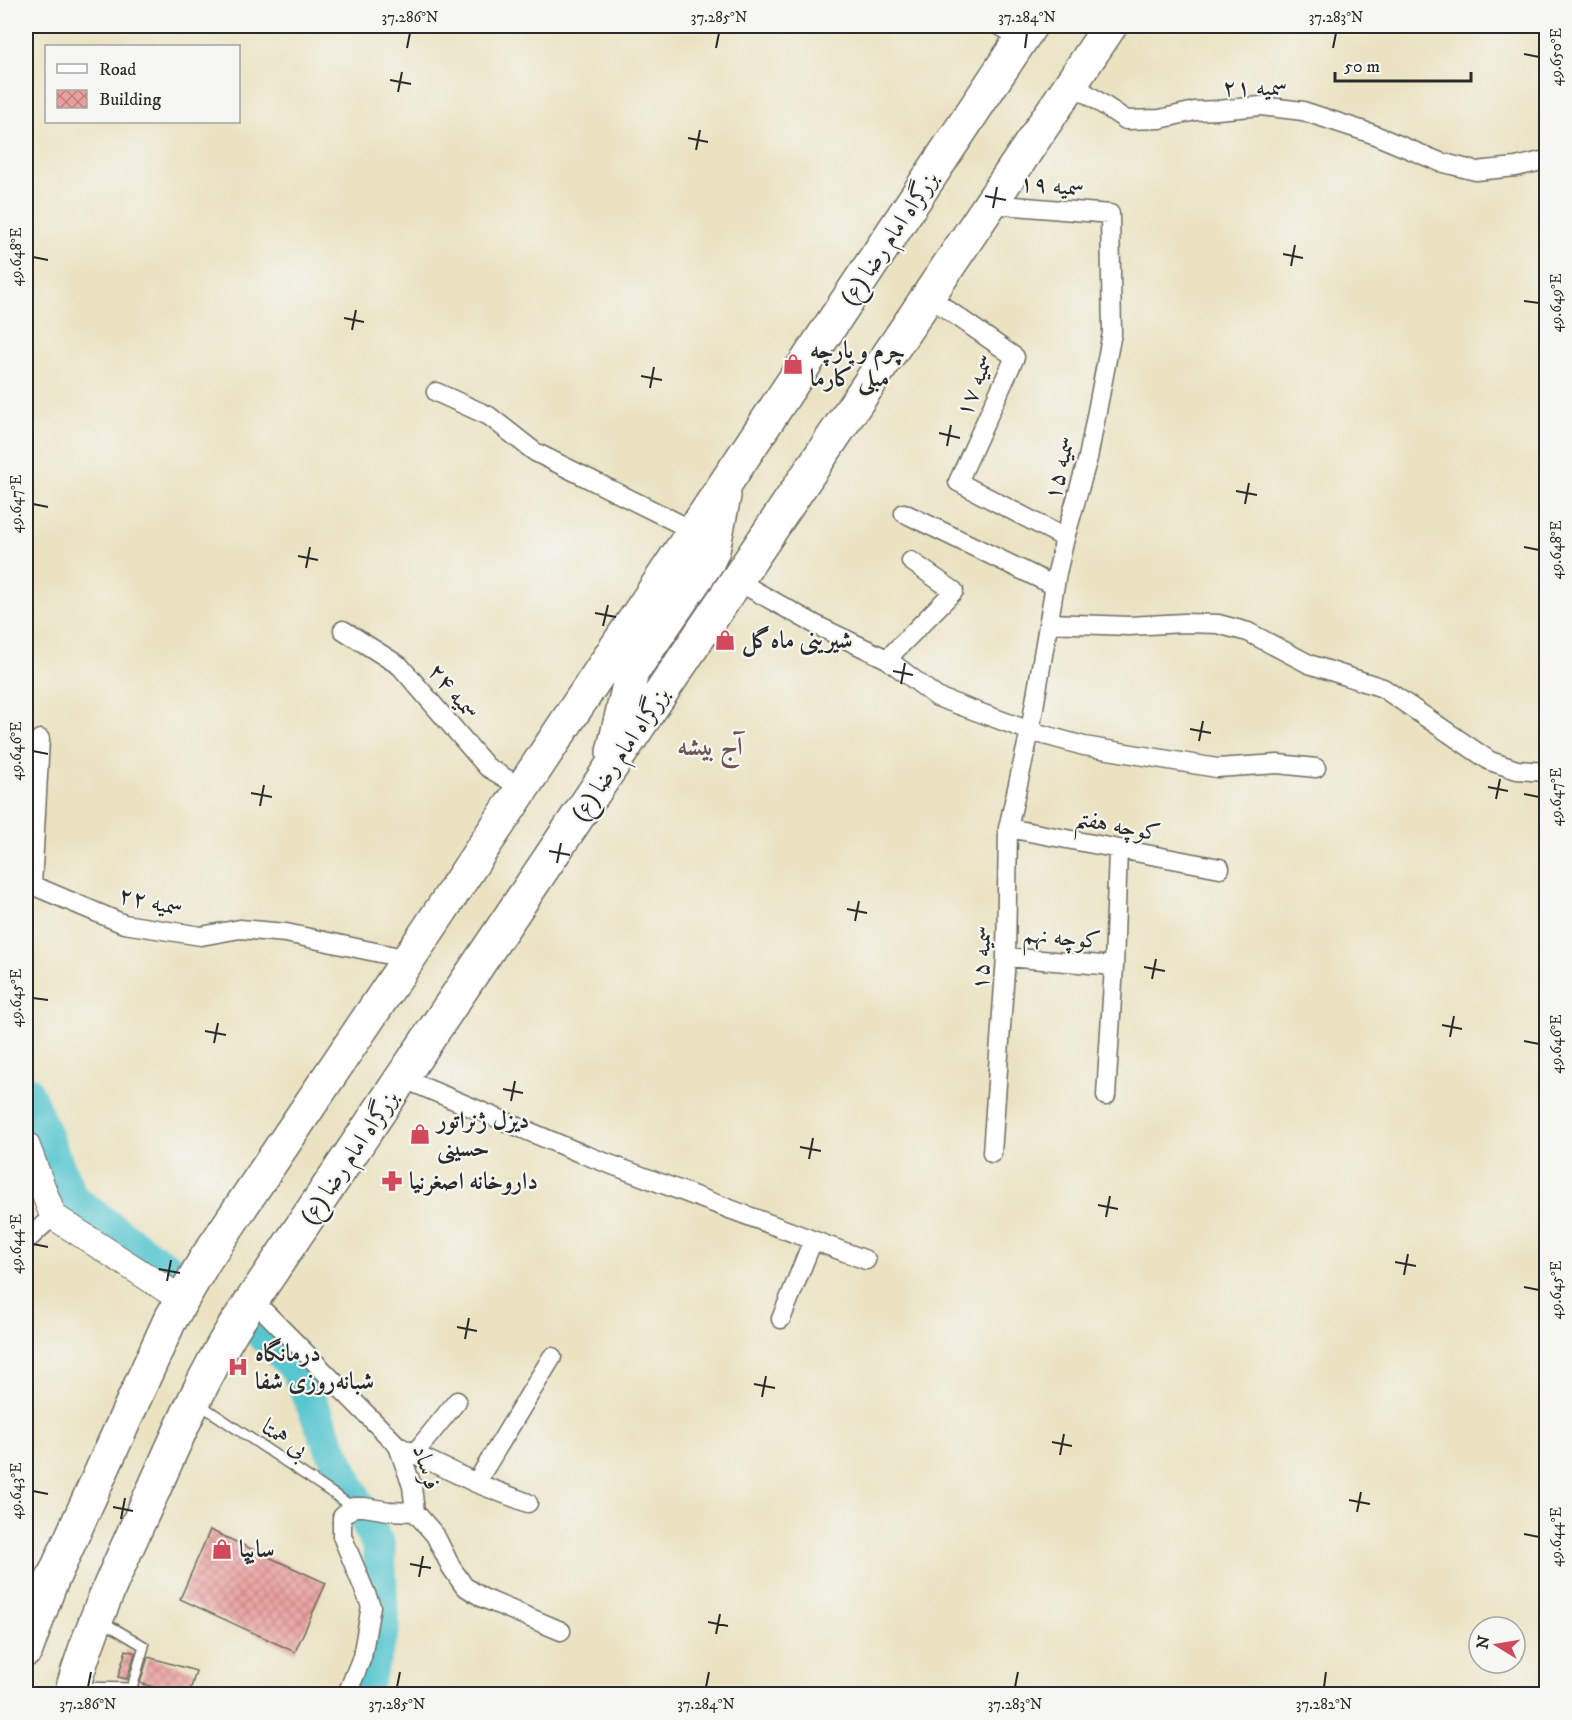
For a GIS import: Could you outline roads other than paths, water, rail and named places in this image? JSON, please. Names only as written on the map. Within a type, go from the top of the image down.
[{"type":"highway","name":"بزرگراه امام رضا (ع)","points":[[72,1691],[106,1592],[194,1400],[226,1340],[1110,26]]},
{"type":"highway","name":"بزرگراه امام رضا (ع)","points":[[26,1650],[49,1587],[169,1322],[214,1246],[522,788],[656,612],[694,531],[1018,30]]},
{"type":"highway","points":[[608,772],[630,676],[656,612],[708,561],[713,550],[728,479]]},
{"type":"highway","points":[[656,612],[696,642]]},
{"type":"main road","points":[[27,1151],[52,1216],[182,1299]]},
{"type":"street","name":"سمیه ۲۱","points":[[1071,83],[1126,120],[1160,119],[1195,111],[1261,106],[1304,111],[1370,133],[1440,162],[1476,171],[1516,167],[1546,160]]},
{"type":"street","name":"سمیه ۱۹","points":[[990,204],[1110,214]]},
{"type":"street","name":"سمیه ۱۵","points":[[992,1153],[1006,957],[1008,828],[1030,731],[1065,538],[1088,459],[1112,333],[1110,214]]},
{"type":"street","name":"سمیه ۱۷","points":[[928,296],[1015,357],[958,482],[1065,538]]},
{"type":"street","points":[[436,392],[489,416],[535,452],[694,531]]},
{"type":"street","points":[[904,513],[1055,586]]},
{"type":"street","points":[[887,659],[954,591],[911,561]]},
{"type":"street","points":[[737,581],[820,627],[887,659],[937,697],[1030,731],[1084,746],[1216,768],[1278,764],[1316,768]]},
{"type":"street","points":[[1049,623],[1129,626],[1218,624],[1248,632],[1309,664],[1383,688],[1490,761],[1517,770],[1546,772]]},
{"type":"street","name":"سمیه ۲۴","points":[[343,630],[400,666],[488,767],[522,788]]},
{"type":"street","name":"سمیه ۲۲","points":[[40,739],[32,885],[123,924],[201,936],[240,929],[286,933],[408,959]]},
{"type":"street","name":"کوچه هفتم","points":[[1008,828],[1220,868]]},
{"type":"street","points":[[1106,1096],[1118,850]]},
{"type":"street","name":"کوچه نهم","points":[[1006,957],[1114,966]]},
{"type":"street","points":[[402,1078],[580,1153],[866,1260]]},
{"type":"street","points":[[26,1241],[52,1216]]},
{"type":"street","points":[[781,1319],[813,1240]]},
{"type":"street","name":"فرساد","points":[[252,1299],[406,1450],[415,1512],[435,1535],[451,1567],[464,1586],[483,1598],[561,1631]]},
{"type":"street","points":[[476,1483],[552,1357]]},
{"type":"street","points":[[457,1401],[406,1450],[476,1483],[528,1503]]},
{"type":"street","points":[[346,1695],[362,1657],[371,1606],[342,1536],[342,1518],[357,1507],[415,1512]]},
{"type":"lane","name":"بی همتا","points":[[194,1400],[357,1507]]},
{"type":"lane","points":[[72,1691],[132,1688],[144,1646],[96,1618]]},
{"type":"waterway","points":[[26,1090],[72,1199],[181,1277]]},
{"type":"waterway","points":[[248,1320],[296,1368],[334,1455],[379,1547],[383,1631],[363,1694]]},
{"type":"place","name":"چرم و پارچه مبلی کارما","points":[[793,364]]},
{"type":"place","name":"شیرینی ماه‌گل","points":[[725,640]]},
{"type":"place","name":"دیزل ژنراتور حسینی","points":[[420,1134]]},
{"type":"place","name":"داروخانه اصغرنیا","points":[[392,1181]]},
{"type":"place","name":"درمانگاه شبانه‌روزی شفا","points":[[238,1367]]},
{"type":"place","name":"سایپا","points":[[222,1549]]},
{"type":"district","name":"آج بیشه","points":[[710,746]]}]
